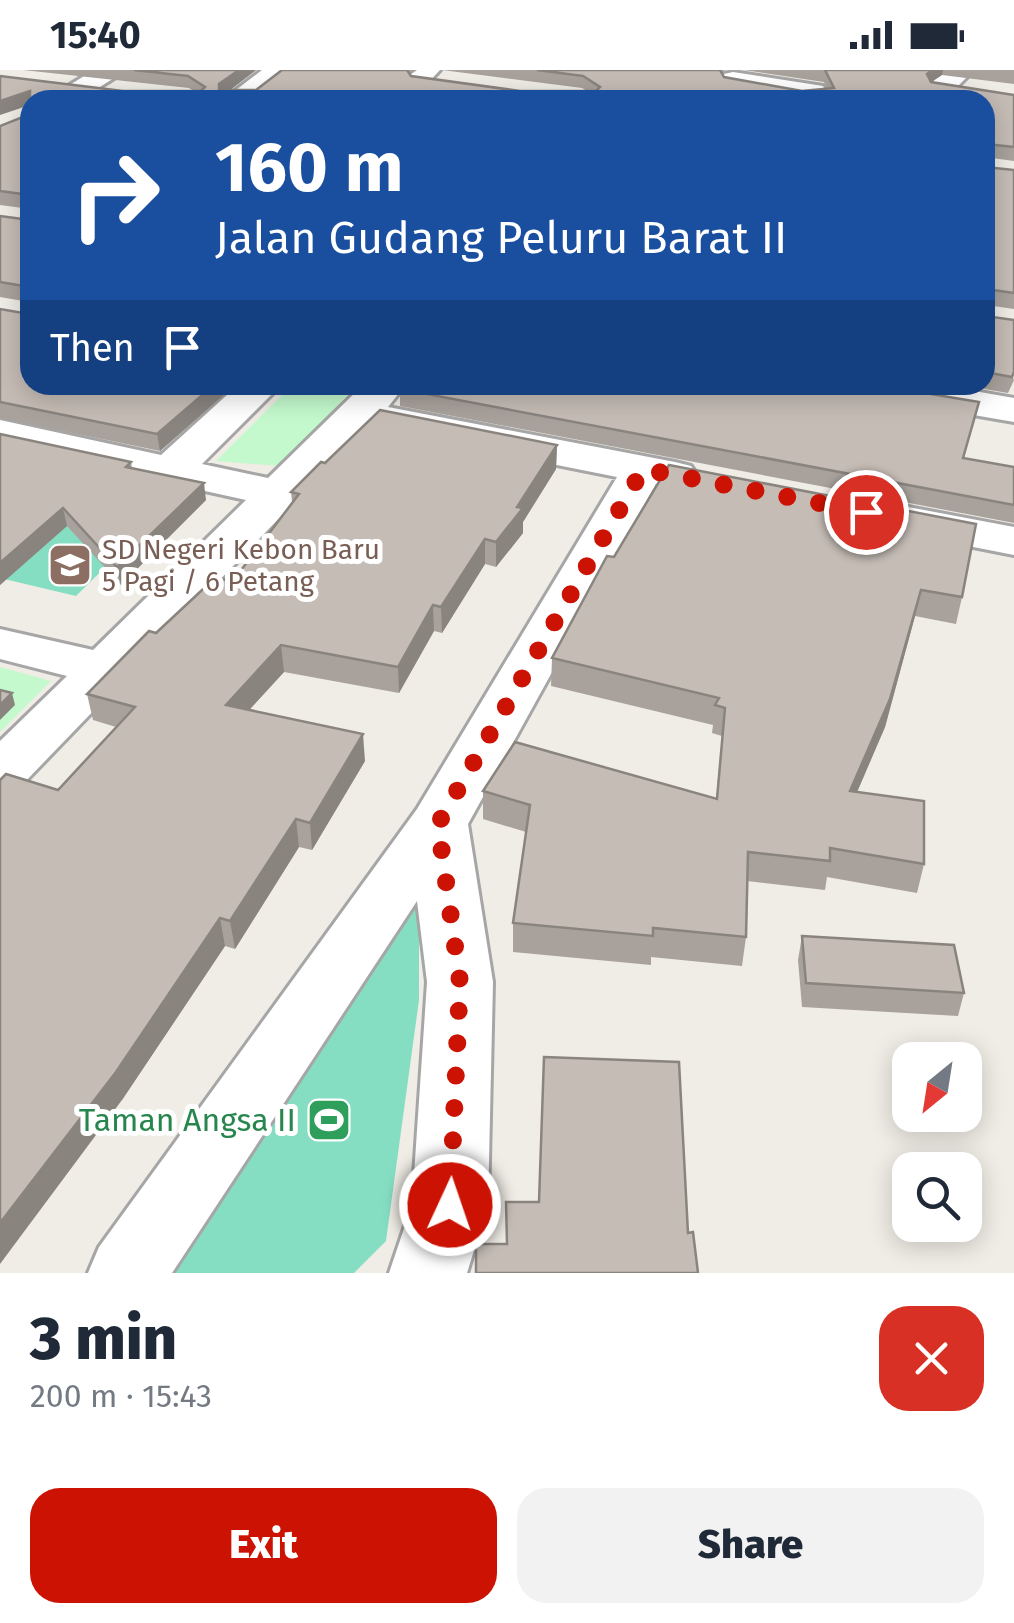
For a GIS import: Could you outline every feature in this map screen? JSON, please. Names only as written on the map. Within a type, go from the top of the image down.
[{"type":"street","points":[[79,90],[114,70]]},
{"type":"street","points":[[251,90],[279,70]]},
{"type":"street","points":[[424,75],[457,84]]},
{"type":"street","points":[[34,81],[60,90]]},
{"type":"street","points":[[724,81],[800,90]]},
{"type":"street","points":[[171,468],[250,395]]},
{"type":"street","points":[[928,395],[1014,410]]},
{"type":"street","points":[[0,774],[371,399],[643,469],[721,484]]},
{"type":"street","points":[[10,445],[171,468],[276,493]]},
{"type":"street","points":[[127,1273],[438,824],[643,469]]},
{"type":"street","points":[[858,511],[1014,541]]},
{"type":"street","points":[[0,644],[106,668]]},
{"type":"street","points":[[428,1273],[450,1205],[460,982],[438,824]]},
{"type":"green space","points":[[282,395],[347,395],[280,466],[216,461]]},
{"type":"green space","points":[[45,506],[145,528],[76,596],[0,578],[0,546]]},
{"type":"green space","points":[[0,667],[51,681],[0,732]]},
{"type":"green space","name":"Taman Angsa II","points":[[419,891],[419,1000],[386,1241],[354,1273],[147,1273]]},
{"type":"building","points":[[134,70],[239,70],[219,84],[219,90],[202,90],[205,87],[188,76]]},
{"type":"building","points":[[282,70],[407,70],[411,76],[513,90],[256,90]]},
{"type":"building","points":[[537,70],[720,70],[724,77],[796,90],[597,90],[600,87],[583,76]]},
{"type":"building","points":[[825,70],[933,70],[927,74],[931,82],[982,90],[813,90],[834,88]]},
{"type":"building","points":[[0,76],[115,90],[20,90],[20,94],[0,101]]},
{"type":"building","points":[[995,92],[1014,95],[1014,147],[995,145]]},
{"type":"building","points":[[20,118],[20,194],[0,191],[0,126]]},
{"type":"building","points":[[995,168],[1014,170],[1014,293],[995,290]]},
{"type":"building","points":[[0,216],[20,219],[20,285],[0,282]]},
{"type":"building","points":[[0,309],[20,312],[20,395],[202,395],[157,434],[0,402]]},
{"type":"building","points":[[995,317],[1014,320],[1012,377],[995,374]]},
{"type":"building","points":[[432,395],[937,395],[979,402],[963,458],[1014,467],[1014,505]]},
{"type":"building","points":[[380,410],[557,445],[517,507],[523,508],[496,542],[485,539],[441,607],[433,605],[398,667],[281,645],[226,705],[363,734],[310,823],[296,819],[230,921],[220,918],[116,1072],[0,1223],[0,780],[6,774],[58,790],[135,707],[87,694],[149,631],[156,633],[216,577],[232,582],[299,494],[291,492]]},
{"type":"building","points":[[0,434],[131,462],[126,467],[204,483],[117,567],[63,508],[0,563]]},
{"type":"building","points":[[669,465],[976,524],[962,597],[921,590],[890,699],[850,791],[924,801],[924,864],[830,848],[830,861],[748,852],[746,937],[653,928],[653,936],[513,923],[530,805],[483,791],[515,742],[717,799],[725,708],[715,705],[719,698],[552,658],[607,556],[614,557]]},
{"type":"building","points":[[0,690],[12,693],[0,705]]},
{"type":"building","points":[[802,936],[954,945],[964,993],[806,983]]},
{"type":"building","points":[[544,1057],[679,1062],[688,1233],[693,1232],[698,1273],[476,1273],[476,1244],[507,1244],[506,1202],[539,1202]]},
{"type":"place","name":"SD Negeri Kebon Baru 5 Pagi / 6 Petang","points":[[70,565]]},
{"type":"place","name":"Taman Angsa II","points":[[329,1120]]},
{"type":"route","points":[[450,1205],[460,982],[438,824],[643,469],[866,512]]}]
